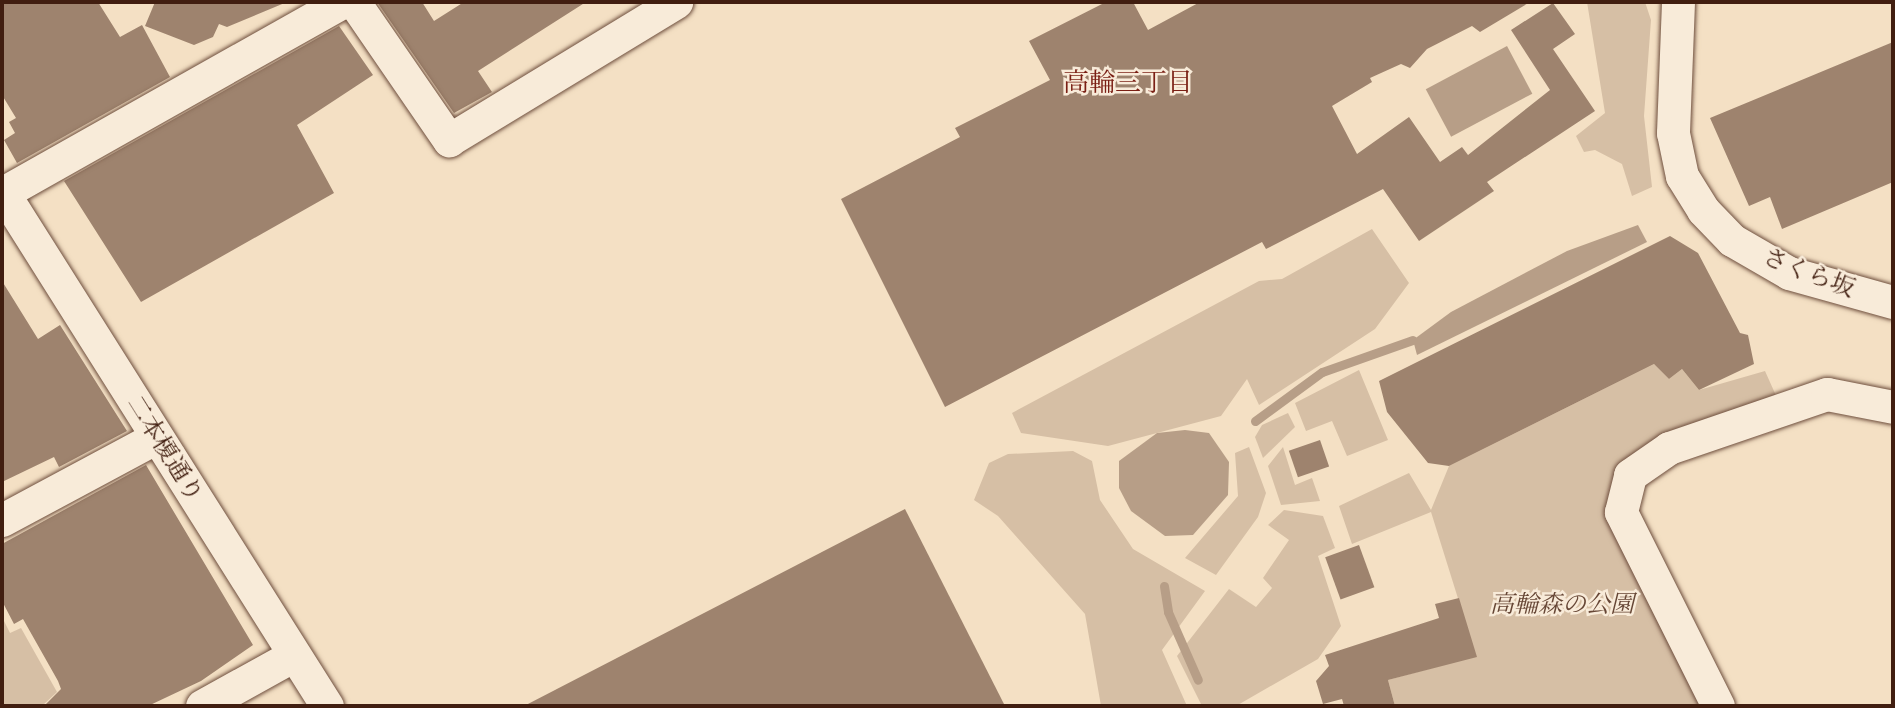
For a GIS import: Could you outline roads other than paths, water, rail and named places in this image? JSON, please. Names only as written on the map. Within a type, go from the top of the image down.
[{"type":"street","points":[[2,192],[342,2]]},
{"type":"street","points":[[354,2],[449,140],[676,2]]},
{"type":"street","name":"さくら坂","points":[[1678,2],[1673,132],[1682,176],[1703,210],[1732,240],[1789,273],[1893,302]]},
{"type":"street","name":"二本榎通り","points":[[2,192],[155,438],[327,706]]},
{"type":"street","points":[[1718,706],[1621,512],[1630,475],[1669,448],[1827,394],[1893,407]]},
{"type":"street","points":[[2,520],[155,438]]},
{"type":"street","points":[[202,706],[294,655]]},
{"type":"waterway","points":[[1255,421],[1322,372],[1413,340]]},
{"type":"waterway","points":[[1164,586],[1168,612],[1198,680]]},
{"type":"district","name":"高輪三丁目","points":[[1128,85]]},
{"type":"park label","name":"高輪森の公園","points":[[1562,607]]}]
